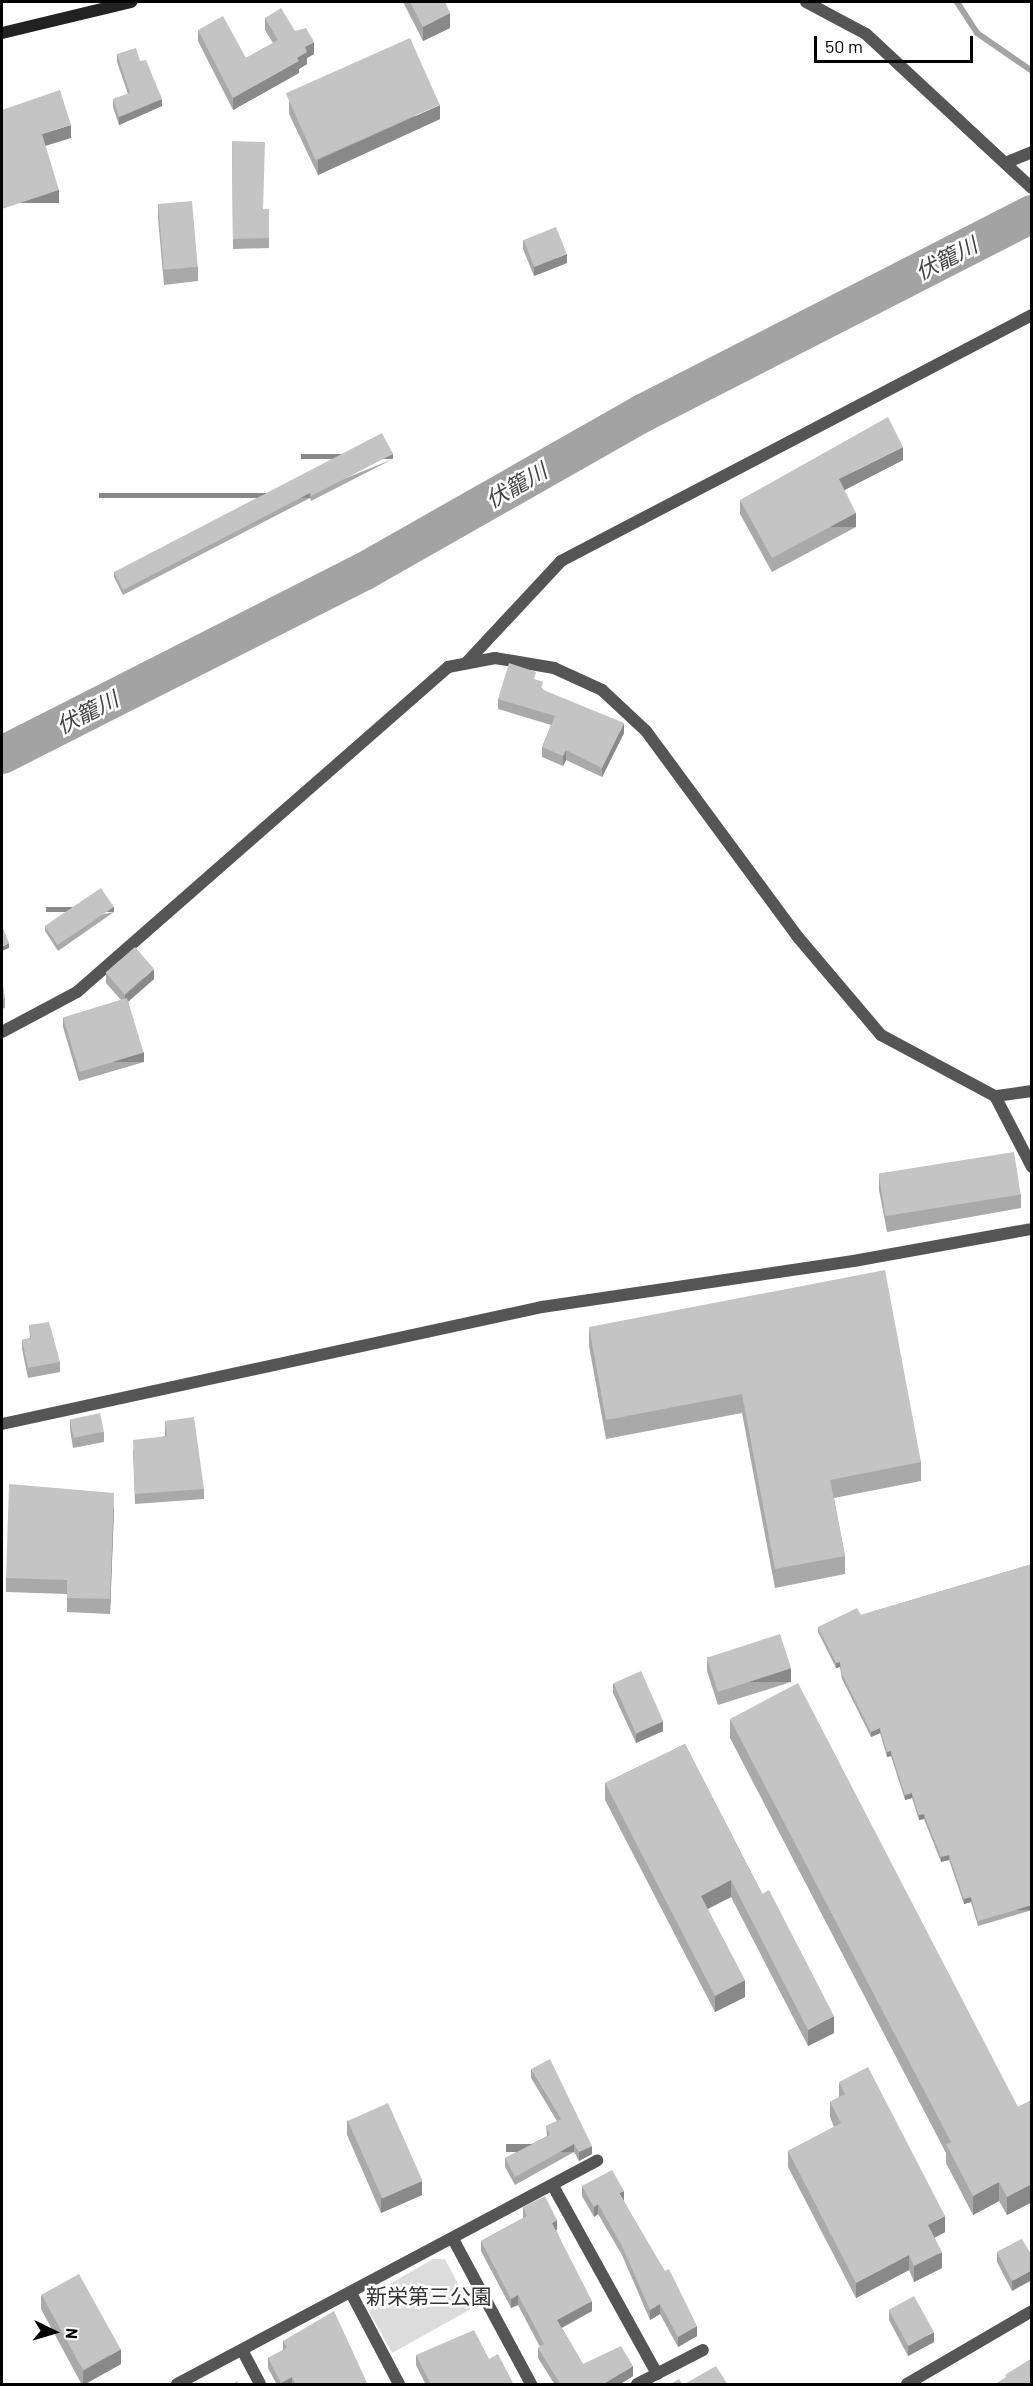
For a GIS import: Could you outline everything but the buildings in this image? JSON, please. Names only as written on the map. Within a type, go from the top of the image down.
[{"type":"main road","points":[[2,33],[131,2]]},
{"type":"street","points":[[806,2],[866,34],[1029,185]]},
{"type":"street","points":[[1005,163],[1032,153]]},
{"type":"street","points":[[466,663],[561,561],[1032,315]]},
{"type":"street","points":[[2,1032],[77,992],[448,667],[495,658],[554,668],[602,690],[646,730],[797,936],[881,1035],[995,1096],[1032,1167]]},
{"type":"street","points":[[995,1096],[1032,1090]]},
{"type":"street","points":[[2,1424],[542,1307],[859,1260],[1032,1229]]},
{"type":"street","points":[[177,2385],[597,2161]]},
{"type":"street","points":[[553,2186],[657,2374]]},
{"type":"street","points":[[453,2239],[531,2385]]},
{"type":"street","points":[[351,2293],[399,2385]]},
{"type":"street","points":[[907,2385],[1032,2312]]},
{"type":"street","points":[[242,2350],[260,2385]]},
{"type":"street","points":[[638,2385],[703,2350]]},
{"type":"green space","name":"新栄第三公園","points":[[433,2259],[445,2259],[471,2309],[392,2353],[369,2311],[394,2295],[388,2285]]},
{"type":"waterway","points":[[957,2],[977,33],[1032,71]]},
{"type":"waterway","name":"伏籠川","points":[[2,755],[363,572],[643,413],[1032,214]]}]
